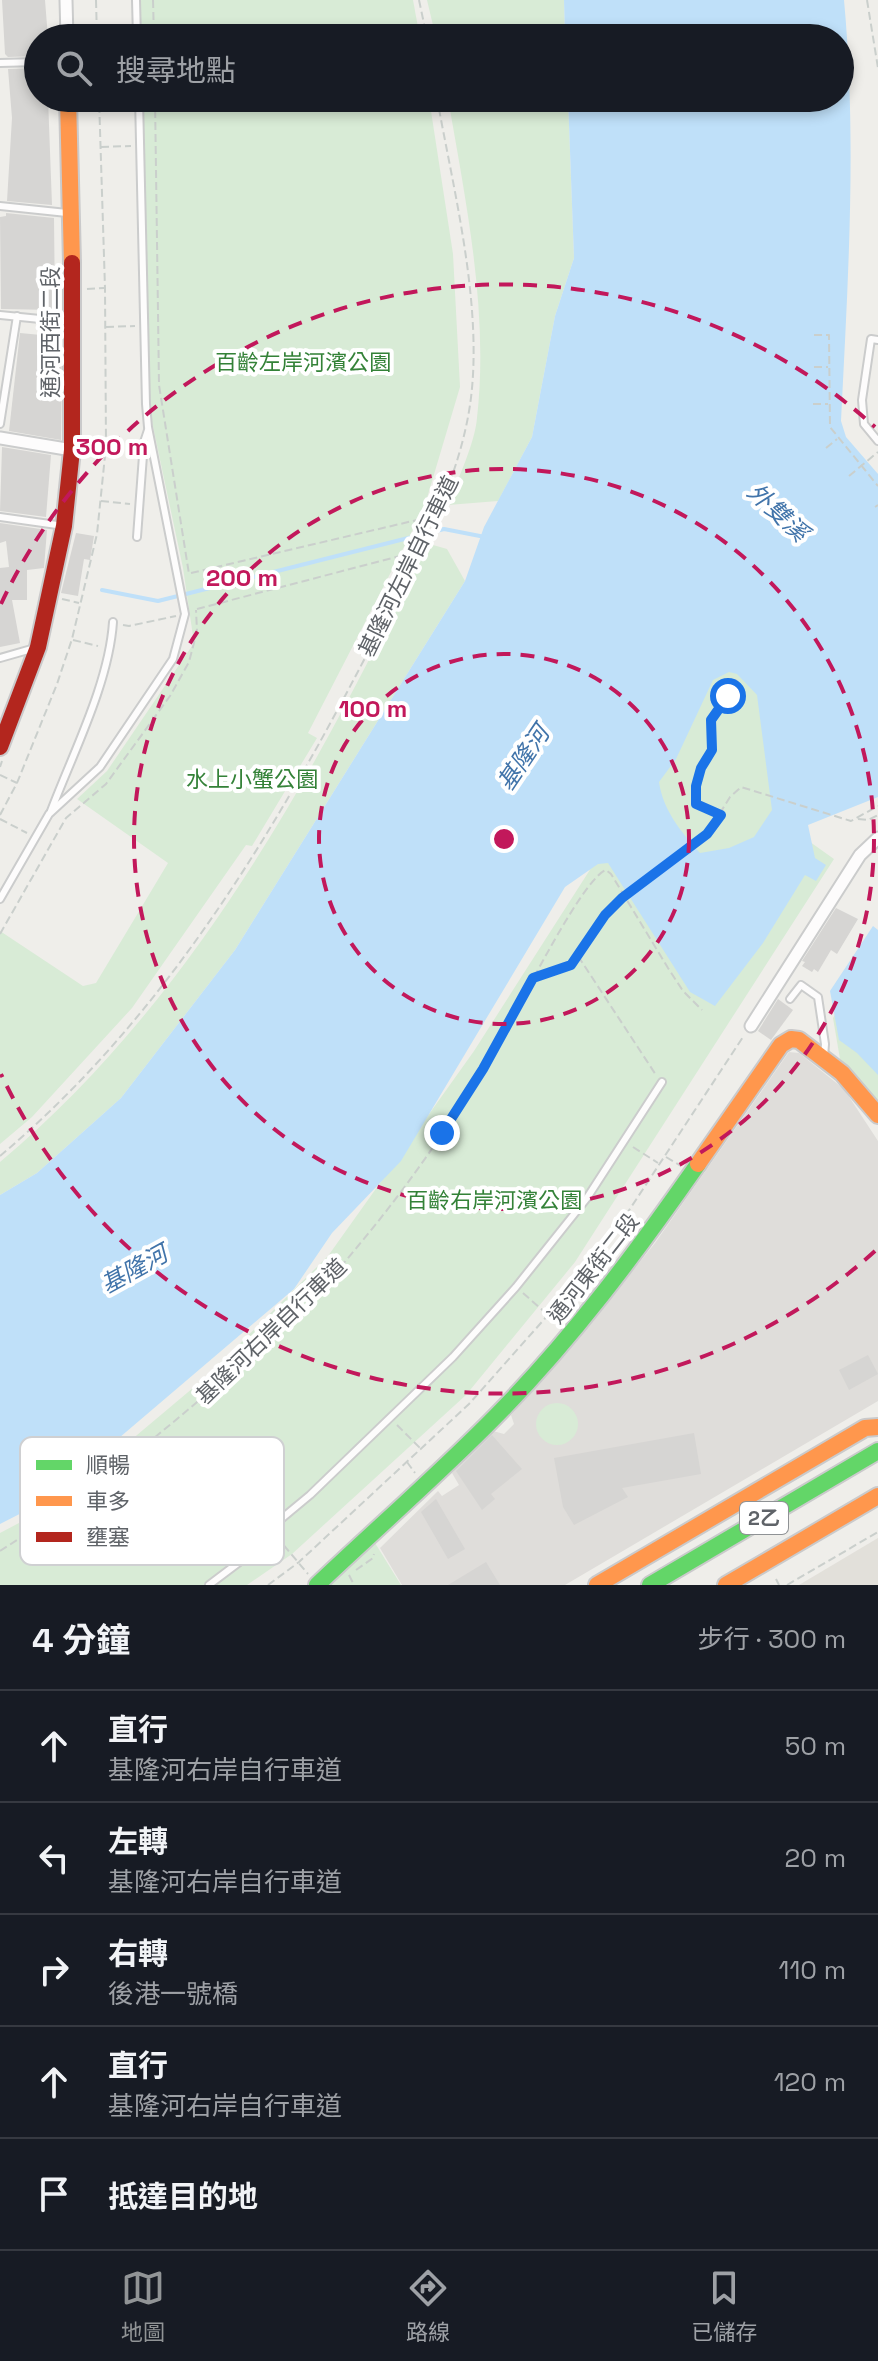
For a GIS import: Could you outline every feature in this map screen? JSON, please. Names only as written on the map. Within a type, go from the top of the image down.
[{"type":"street","points":[[66,0],[67,24]]},
{"type":"street","name":"通河西街二段","points":[[0,747],[38,647],[64,526],[72,450],[68,112]]},
{"type":"street","points":[[0,438],[72,450]]},
{"type":"street","points":[[751,1026],[860,855],[878,838]]},
{"type":"street","name":"通河東街二段","points":[[314,1581],[496,1416],[569,1335],[636,1253],[781,1045],[791,1039],[799,1040],[824,1057],[878,1115]]},
{"type":"street","points":[[597,1585],[865,1428],[878,1427]]},
{"type":"street","name":"2乙","points":[[650,1585],[878,1451]]},
{"type":"street","name":"2乙","points":[[726,1585],[878,1496]]},
{"type":"lane","points":[[136,0],[137,24]]},
{"type":"lane","points":[[0,63],[24,62]]},
{"type":"lane","points":[[49,814],[100,767],[128,727],[173,659],[185,614],[148,427],[139,112]]},
{"type":"lane","points":[[0,206],[71,213]]},
{"type":"lane","points":[[0,315],[73,322]]},
{"type":"lane","points":[[0,424],[17,316]]},
{"type":"lane","points":[[878,340],[871,339],[862,400],[864,424],[878,441]]},
{"type":"lane","points":[[137,537],[144,442],[148,427]]},
{"type":"lane","points":[[0,517],[64,526]]},
{"type":"lane","points":[[0,899],[49,814],[111,649],[113,622]]},
{"type":"lane","points":[[0,658],[38,647]]},
{"type":"lane","points":[[790,999],[801,985],[818,997],[824,1057]]},
{"type":"lane","points":[[284,1516],[453,1357],[516,1287],[587,1198],[662,1082]]},
{"type":"lane","points":[[209,1585],[235,1565]]},
{"type":"path","points":[[96,0],[97,24]]},
{"type":"path","points":[[153,0],[154,24]]},
{"type":"path","points":[[419,0],[424,24]]},
{"type":"path","points":[[867,0],[878,68]]},
{"type":"path","points":[[35,838],[0,817],[17,783],[72,639],[91,565],[101,501],[106,446],[99,112]]},
{"type":"path","points":[[155,112],[159,385],[189,574]]},
{"type":"path","name":"基隆河左岸自行車道","points":[[0,1156],[85,1077],[171,976],[251,860],[318,747],[436,516],[460,457],[470,403],[473,348],[467,275],[439,112]]},
{"type":"path","points":[[100,147],[140,145]]},
{"type":"path","points":[[105,327],[145,325]]},
{"type":"path","points":[[814,335],[829,335],[830,427],[878,486]]},
{"type":"path","points":[[814,367],[830,367]]},
{"type":"path","points":[[813,404],[830,404]]},
{"type":"path","points":[[826,448],[839,437]]},
{"type":"path","points":[[849,476],[878,452]]},
{"type":"path","points":[[101,501],[140,505]]},
{"type":"path","points":[[178,576],[436,516]]},
{"type":"path","points":[[0,934],[66,818],[106,784],[170,696],[189,662],[197,631],[196,610],[420,551]]},
{"type":"path","points":[[60,598],[80,603]]},
{"type":"path","points":[[113,622],[129,626],[185,614]]},
{"type":"path","points":[[72,639],[111,649]]},
{"type":"path","points":[[721,815],[696,804],[696,786],[701,768],[712,750],[711,720],[728,696],[724,690],[726,682],[736,680],[743,689]]},
{"type":"path","points":[[0,775],[17,783]]},
{"type":"path","points":[[533,978],[571,965],[605,915],[622,898],[707,834],[730,797],[741,787],[851,821],[878,806]]},
{"type":"path","points":[[857,819],[868,820],[878,815]]},
{"type":"path","name":"基隆河右岸自行車道","points":[[155,1437],[270,1338],[357,1247],[442,1133],[483,1069],[582,896],[600,872],[606,870],[611,874],[683,991],[702,1010]]},
{"type":"path","points":[[578,955],[651,1070],[662,1082]]},
{"type":"path","points":[[268,1585],[299,1562],[469,1404],[548,1315],[622,1221],[751,1026]]},
{"type":"path","points":[[625,1142],[658,1164]]},
{"type":"path","points":[[516,1287],[548,1315]]},
{"type":"path","points":[[391,1418],[421,1449]]},
{"type":"path","points":[[787,1585],[878,1532]]},
{"type":"path","name":"基隆河右岸自行車道","points":[[0,1551],[20,1538]]},
{"type":"path","points":[[284,1545],[314,1581]]},
{"type":"path","points":[[776,1579],[779,1585]]},
{"type":"shaded area","points":[[789,1052],[799,1053],[844,1089],[878,1141],[878,1401],[565,1585],[402,1585],[380,1548],[438,1491],[442,1496],[459,1485],[452,1473],[493,1431],[504,1434],[514,1424],[511,1415],[574,1344],[655,1243]]},
{"type":"shaded area","points":[[878,1538],[878,1585],[799,1585]]},
{"type":"green space","points":[[137,0],[413,0],[417,24],[138,24]]},
{"type":"green space","points":[[427,0],[564,0],[565,24],[433,24]]},
{"type":"green space","name":"百齡左岸河濱公園","points":[[139,112],[431,112],[453,254],[460,387],[424,508],[308,733],[317,738],[252,846],[246,845],[132,1008],[32,1117],[0,1144],[0,931],[83,986],[96,983],[168,863],[77,799],[107,771],[194,643],[183,568],[148,403]]},
{"type":"green space","points":[[450,112],[569,112],[574,258],[555,316],[532,437],[498,501],[448,505],[476,428],[480,378],[478,298]]},
{"type":"green space","points":[[433,545],[447,549],[465,581],[235,950],[121,1098],[37,1173],[0,1195],[0,1162],[69,1099],[132,1030],[243,880],[338,719],[423,552]]},
{"type":"green space","name":"百齡右岸河濱公園","points":[[721,665],[745,677],[765,697],[796,832],[834,859],[575,1262],[466,1395],[284,1560],[284,1437],[135,1437],[206,1377],[328,1256],[474,1051]]},
{"type":"green space","points":[[878,946],[878,1101],[840,1059],[833,1018]]},
{"type":"green space","points":[[557,1403],[572,1409],[578,1424],[572,1439],[557,1445],[542,1439],[536,1424],[542,1409]]},
{"type":"green space","name":"百齡右岸河濱公園","points":[[20,1522],[20,1565],[276,1565],[247,1585],[0,1585],[0,1533]]},
{"type":"green space","points":[[375,1543],[401,1585],[329,1585]]},
{"type":"water","points":[[564,0],[844,0],[846,24],[565,24]]},
{"type":"water","points":[[569,112],[850,112],[841,421],[846,437],[878,474],[878,797],[808,825],[815,858],[826,865],[816,881],[805,875],[763,943],[715,1006],[690,992],[608,863],[598,864],[565,887],[401,1161],[332,1233],[294,1289],[120,1437],[20,1437],[20,1514],[0,1524],[0,1195],[37,1173],[121,1098],[235,950],[465,581],[484,527],[532,437],[555,316],[574,258]],"holes":[[[729,672],[737,674],[757,695],[772,810],[754,837],[729,848],[700,853],[669,811],[659,782],[676,759],[713,680]]]},
{"type":"water","points":[[873,926],[878,930],[878,1075],[839,1040],[830,991]]},
{"type":"building","points":[[2,0],[45,0],[47,24],[24,24],[24,56],[8,57],[5,54]]},
{"type":"building","points":[[24,68],[24,112],[49,112],[52,205],[7,201],[12,118],[8,69]]},
{"type":"building","points":[[6,213],[54,218],[55,310],[1,309],[0,217],[6,216]]},
{"type":"building","points":[[20,333],[62,337],[61,440],[9,431]]},
{"type":"building","points":[[2,447],[51,455],[46,517],[0,511]]},
{"type":"building","points":[[0,523],[47,530],[44,568],[27,570],[27,600],[12,600],[20,643],[0,647],[0,568],[9,567],[6,541],[0,543]]},
{"type":"building","points":[[76,533],[94,536],[90,560],[84,559],[78,596],[61,593]]},
{"type":"building","points":[[836,908],[858,919],[837,954],[831,950],[818,972],[814,969],[812,972],[802,966],[805,962],[802,961]]},
{"type":"building","points":[[778,999],[793,1010],[771,1040],[758,1031]]},
{"type":"building","points":[[868,1355],[878,1374],[849,1390],[839,1370]]},
{"type":"building","points":[[694,1433],[701,1474],[622,1488],[628,1497],[574,1525],[563,1507],[554,1458]]},
{"type":"building","points":[[492,1435],[522,1469],[491,1494],[495,1499],[482,1510],[456,1471]]},
{"type":"building","points":[[436,1499],[465,1549],[448,1559],[421,1512]]},
{"type":"building","points":[[486,1562],[500,1585],[448,1585]]},
{"type":"waterway","points":[[102,590],[158,601],[444,529],[485,537]]},
{"type":"traffic: fast","points":[[317,1585],[523,1388],[602,1295],[698,1164]]},
{"type":"traffic: fast","points":[[650,1585],[878,1451]]},
{"type":"traffic: slow","points":[[68,112],[72,263]]},
{"type":"traffic: slow","points":[[698,1164],[781,1045],[791,1039],[799,1040],[842,1073],[878,1115]]},
{"type":"traffic: slow","points":[[597,1585],[865,1428],[878,1427]]},
{"type":"traffic: slow","points":[[726,1585],[878,1496]]},
{"type":"traffic: jam","points":[[0,747],[38,647],[64,526],[72,450],[72,263]]},
{"type":"route","points":[[442,1133],[483,1069],[533,978],[571,965],[605,915],[622,898],[707,834],[721,815],[696,804],[696,786],[701,768],[712,750],[711,720],[728,696]]},
{"type":"water label","name":"外雙溪","points":[[778,512]]},
{"type":"water label","name":"基隆河","points":[[523,758]]},
{"type":"water label","name":"基隆河","points":[[134,1269]]},
{"type":"park label","name":"水上小蟹公園","points":[[252,779]]}]
